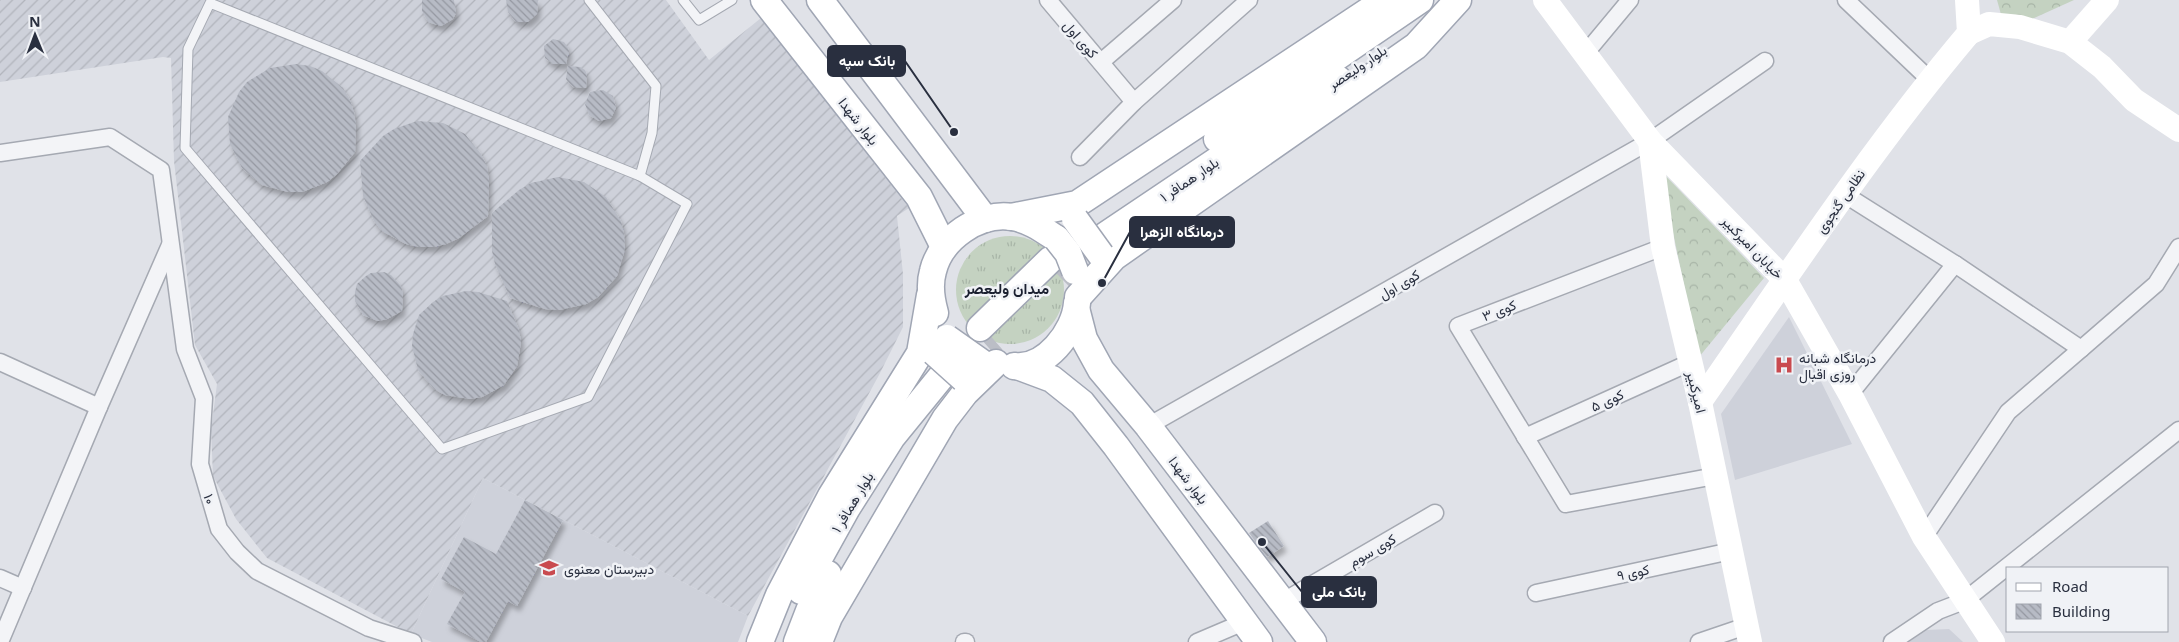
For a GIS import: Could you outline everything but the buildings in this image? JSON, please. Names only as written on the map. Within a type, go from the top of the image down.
[{"type":"main road","points":[[820,0],[985,219]]},
{"type":"main road","points":[[760,642],[779,595],[831,496],[966,361],[1032,364],[1047,357],[1058,346],[1077,305],[1092,234],[1384,0]]},
{"type":"main road","name":"بلوار ولیعصر","points":[[1251,126],[1420,0]]},
{"type":"main road","points":[[1252,632],[1116,446],[1082,403],[1052,378],[966,361],[936,320],[930,295],[933,270],[944,247],[962,230],[985,219],[1011,217],[1092,234],[1416,46],[1458,0]]},
{"type":"main road","name":"بلوار ولیعصر","points":[[1251,126],[1458,0]]},
{"type":"main road","name":"بلوار شهدا","points":[[762,2],[919,196],[944,247]]},
{"type":"main road","name":"بلوار همافر ۱","points":[[1092,234],[1251,126]]},
{"type":"main road","points":[[1011,217],[1033,222],[1060,262],[1077,305]]},
{"type":"main road","name":"بلوار همافر ۱","points":[[778,642],[793,604],[847,508],[892,437],[1060,262]]},
{"type":"main road","name":"بلوار شهدا","points":[[1077,305],[1084,338],[1101,370],[1148,426],[1313,642]]},
{"type":"main road","points":[[818,642],[829,617],[945,419],[966,361]]},
{"type":"main road","name":"بلوار همافر ۱","points":[[798,642],[809,610],[859,515],[903,445],[966,361]]},
{"type":"street","name":"کوی اول","points":[[1048,0],[1134,102]]},
{"type":"street","points":[[1101,62],[1173,0]]},
{"type":"street","points":[[1080,157],[1134,102],[1249,0]]},
{"type":"street","name":"خیابان امیرکبیر","points":[[1545,0],[1650,141],[1785,280],[1850,394],[1924,537],[1964,601],[1993,642]]},
{"type":"street","points":[[1585,54],[1630,0]]},
{"type":"street","points":[[1846,0],[1930,80]]},
{"type":"street","points":[[1967,0],[1969,33],[1989,24],[2020,27],[2070,42],[2102,67],[2134,100],[2179,130]]},
{"type":"street","points":[[2070,42],[2107,0]]},
{"type":"street","name":"نظامی گنجوی","points":[[1700,402],[1844,194],[1930,80],[1969,33]]},
{"type":"street","name":"کوی اول","points":[[1148,426],[1650,141],[1765,61]]},
{"type":"street","name":"۱۰","points":[[0,153],[110,138],[161,170],[185,349],[204,398],[200,464],[219,529],[237,552],[257,571],[369,628],[413,642]]},
{"type":"street","name":"امیرکبیر","points":[[1650,141],[1663,247],[1689,363],[1700,402],[1748,634]]},
{"type":"street","points":[[1844,194],[1956,264],[2081,349]]},
{"type":"street","points":[[7,640],[23,588],[99,407],[170,246]]},
{"type":"street","name":"کوی ۳","points":[[1525,437],[1458,326],[1663,247]]},
{"type":"street","points":[[1924,537],[2008,412],[2156,284],[2179,247]]},
{"type":"street","points":[[1850,394],[1956,264]]},
{"type":"street","points":[[0,362],[99,407]]},
{"type":"street","name":"کوی ۵","points":[[1525,437],[1689,363]]},
{"type":"street","points":[[2007,567],[2179,430]]},
{"type":"street","points":[[1525,437],[1566,504],[1715,476]]},
{"type":"street","name":"کوی سوم","points":[[1282,602],[1435,513]]},
{"type":"street","name":"کوی ۹","points":[[1536,593],[1731,551]]},
{"type":"street","points":[[1892,642],[1938,611],[1964,601],[2006,568]]},
{"type":"street","points":[[0,578],[23,588]]},
{"type":"street","points":[[1198,642],[1252,632]]},
{"type":"street","points":[[1699,642],[1748,634]]},
{"type":"lane","points":[[589,0],[656,86],[652,133],[640,176]]},
{"type":"lane","points":[[682,0],[699,20],[732,0]]},
{"type":"lane","points":[[210,1],[640,176],[687,204],[588,398],[442,449],[185,148],[188,49],[210,1]]},
{"type":"shaded area","points":[[0,0],[666,0],[709,60],[761,18],[909,208],[897,216],[903,274],[903,327],[879,375],[748,616],[483,478],[411,634],[267,558],[236,519],[213,476],[211,430],[217,384],[195,345],[174,161],[171,58],[163,57],[0,82]]},
{"type":"shaded area","name":"درمانگاه شبانه روزی اقبال","points":[[1789,317],[1852,444],[1735,480],[1721,414]]},
{"type":"shaded area","name":"دبیرستان معنوی","points":[[483,478],[748,616],[738,642],[432,642],[411,634]]},
{"type":"shaded area","points":[[1949,629],[1963,642],[1909,642],[1925,630]]},
{"type":"green space","points":[[1997,0],[2074,0],[2032,19],[2002,18]]},
{"type":"green space","points":[[1660,170],[1764,278],[1699,357]]},
{"type":"green space","points":[[1010,236],[1031,240],[1048,252],[1060,269],[1064,290],[1060,311],[1048,328],[1031,340],[1010,344],[989,340],[972,328],[960,311],[956,290],[960,269],[972,252],[989,240]]},
{"type":"tunnel","points":[[1060,277],[1097,241]]},
{"type":"tunnel","points":[[958,372],[994,340]]},
{"type":"place","name":"بانک سپه","points":[[954,132]]},
{"type":"place","name":"درمانگاه الزهرا","points":[[1102,283]]},
{"type":"place","name":"درمانگاه شبانه روزی اقبال","points":[[1784,365]]},
{"type":"place","name":"بانک ملی","points":[[1262,542]]},
{"type":"place","name":"دبیرستان معنوی","points":[[549,568]]},
{"type":"district","name":"میدان ولیعصر","points":[[1007,288]]}]
